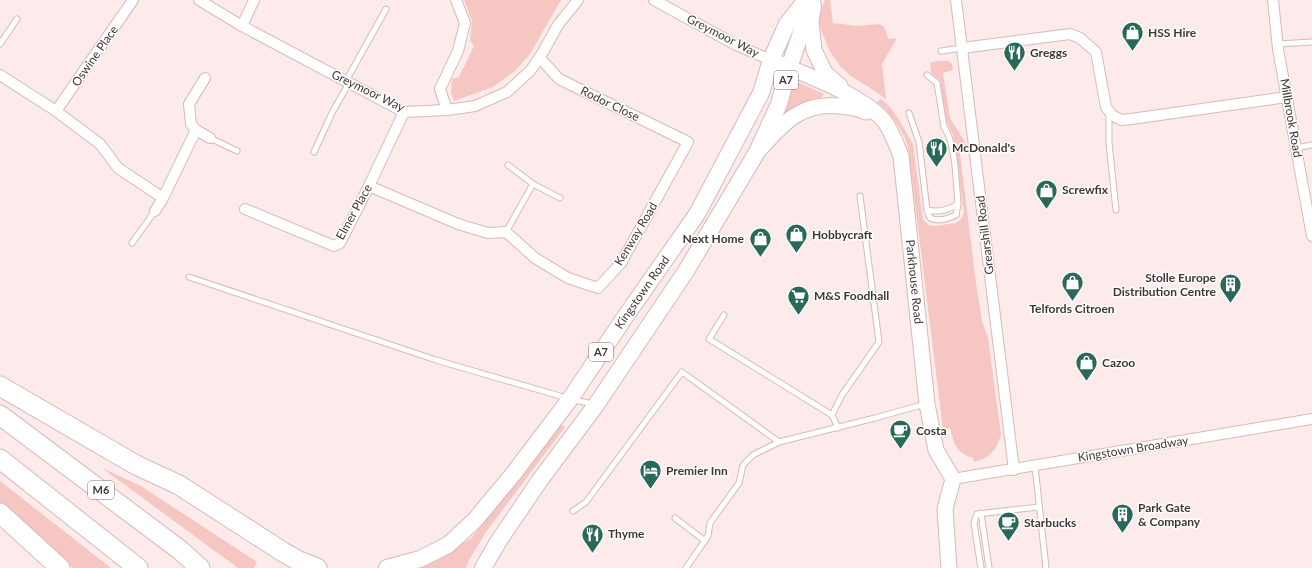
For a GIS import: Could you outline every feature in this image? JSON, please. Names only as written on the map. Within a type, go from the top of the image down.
[{"type":"highway","points":[[0,386],[136,465],[179,485],[283,552],[299,561],[317,568]]},
{"type":"highway","name":"M6","points":[[0,414],[180,550],[200,568]]},
{"type":"highway","points":[[0,459],[138,568]]},
{"type":"highway","points":[[0,513],[60,568]]},
{"type":"main road","name":"Kingstown Road","points":[[387,568],[420,559],[448,545],[476,520],[514,474],[570,399],[696,214],[761,93],[771,60],[787,24],[810,3]]},
{"type":"main road","name":"Kingstown Road","points":[[484,568],[498,542],[536,486],[596,405],[686,271],[757,152],[779,104],[810,3]]},
{"type":"street","name":"Oswine Place","points":[[56,111],[133,0]]},
{"type":"street","name":"Greymoor Way","points":[[199,0],[242,26],[404,112],[447,110],[475,106],[507,92],[531,70],[540,58],[558,25],[578,0]]},
{"type":"street","points":[[242,26],[254,0]]},
{"type":"street","points":[[447,110],[440,89],[458,51],[465,23],[456,0]]},
{"type":"street","name":"Greymoor Way","points":[[654,0],[736,45],[771,60]]},
{"type":"street","name":"Grearshill Road","points":[[956,0],[1014,470]]},
{"type":"street","name":"Millbrook Road","points":[[1273,0],[1278,44],[1312,236]]},
{"type":"street","points":[[810,3],[814,50],[825,73],[852,97]]},
{"type":"street","points":[[962,48],[1070,34],[1080,38],[1096,52],[1106,108],[1112,115],[1121,120],[1287,97]]},
{"type":"street","name":"Rodor Close","points":[[540,58],[559,79],[688,142]]},
{"type":"street","name":"Parkhouse Road","points":[[771,60],[852,97],[870,109],[885,122],[893,137],[900,156],[927,404],[936,450],[953,479]]},
{"type":"street","points":[[0,75],[56,111],[100,144],[118,168],[163,198]]},
{"type":"street","points":[[205,78],[189,104],[191,124],[196,130],[210,138]]},
{"type":"street","points":[[757,152],[792,117],[811,107],[830,105],[858,108],[885,122]]},
{"type":"street","name":"Elmer Place","points":[[245,209],[334,246],[340,243],[404,112]]},
{"type":"street","points":[[155,211],[163,198],[196,130]]},
{"type":"street","name":"Kenway Road","points":[[506,232],[535,258],[568,278],[598,288],[621,263],[688,142]]},
{"type":"street","points":[[369,186],[458,224],[488,233],[506,232]]},
{"type":"street","name":"Kingstown Broadway","points":[[953,479],[1312,419]]},
{"type":"street","points":[[949,568],[945,509],[953,479]]},
{"type":"lane","points":[[314,152],[332,113],[386,9]]},
{"type":"lane","points":[[0,44],[17,19]]},
{"type":"lane","points":[[1278,44],[1312,42]]},
{"type":"lane","points":[[941,51],[962,48]]},
{"type":"lane","points":[[909,113],[919,142],[927,210],[930,218],[936,221],[948,219],[956,215],[958,204],[953,158],[948,133],[944,127],[937,83],[927,75]]},
{"type":"lane","points":[[1109,112],[1109,143],[1116,210]]},
{"type":"lane","points":[[210,138],[237,151]]},
{"type":"lane","points":[[1296,148],[1312,145]]},
{"type":"lane","points":[[508,165],[533,184],[560,198]]},
{"type":"lane","points":[[506,232],[533,184]]},
{"type":"lane","points":[[832,415],[842,394],[879,342],[860,196]]},
{"type":"lane","points":[[927,210],[935,212],[958,204]]},
{"type":"lane","points":[[132,243],[155,211]]},
{"type":"lane","points":[[190,277],[436,360],[570,399],[596,405]]},
{"type":"lane","points":[[724,315],[709,339],[832,415],[838,428]]},
{"type":"lane","points":[[573,511],[586,502],[682,372],[779,442]]},
{"type":"lane","points":[[686,568],[708,536],[710,522],[739,483],[743,465],[753,455],[779,442],[927,404]]},
{"type":"lane","points":[[1035,466],[1046,568]]},
{"type":"lane","points":[[981,568],[974,523],[977,514],[1039,507]]},
{"type":"lane","points":[[981,513],[989,568]]},
{"type":"lane","points":[[675,518],[705,541]]},
{"type":"lane","points":[[1041,568],[1045,560]]},
{"type":"shaded area","points":[[464,0],[561,0],[530,54],[515,71],[493,87],[454,101],[451,93],[452,79],[459,77],[474,46],[470,40],[472,21]]},
{"type":"shaded area","points":[[825,0],[830,0],[833,23],[859,26],[879,24],[884,27],[888,39],[897,38],[882,64],[886,99],[851,76],[840,66],[829,50],[818,22]]},
{"type":"shaded area","points":[[949,61],[952,64],[953,70],[943,73],[950,118],[965,142],[960,154],[976,283],[982,321],[988,338],[1001,435],[997,446],[992,453],[985,458],[974,462],[973,458],[967,456],[959,450],[953,439],[950,428],[943,429],[908,149],[905,138],[899,127],[891,116],[877,102],[881,99],[889,106],[913,144],[923,220],[929,225],[934,226],[956,223],[961,219],[964,213],[953,135],[945,119],[940,80],[931,73],[930,63]]},
{"type":"shaded area","points":[[795,81],[824,94],[822,97],[809,100],[799,105],[779,119]]},
{"type":"shaded area","points":[[557,423],[565,427],[486,532],[469,560],[466,568],[418,568],[436,561],[471,538],[486,520]]},
{"type":"shaded area","points":[[102,468],[141,486],[257,562],[254,568],[238,568]]},
{"type":"shaded area","points":[[0,481],[111,568],[73,568],[0,505]]},
{"type":"place","name":"HSS Hire","points":[[1132,52]]},
{"type":"place","name":"Greggs","points":[[1014,72]]},
{"type":"place","name":"McDonald's","points":[[937,168]]},
{"type":"place","name":"Screwfix","points":[[1047,210]]},
{"type":"place","name":"Hobbycraft","points":[[796,254]]},
{"type":"place","name":"Next Home","points":[[760,258]]},
{"type":"place","name":"Telfords Citroen","points":[[1072,302]]},
{"type":"place","name":"Stolle Europe Distribution Centre","points":[[1231,304]]},
{"type":"place","name":"M&S Foodhall","points":[[798,316]]},
{"type":"place","name":"Cazoo","points":[[1087,382]]},
{"type":"place","name":"Costa","points":[[901,450]]},
{"type":"place","name":"Premier Inn","points":[[650,490]]},
{"type":"place","name":"Park Gate & Company","points":[[1123,534]]},
{"type":"place","name":"Starbucks","points":[[1008,542]]},
{"type":"place","name":"Thyme","points":[[592,554]]}]
